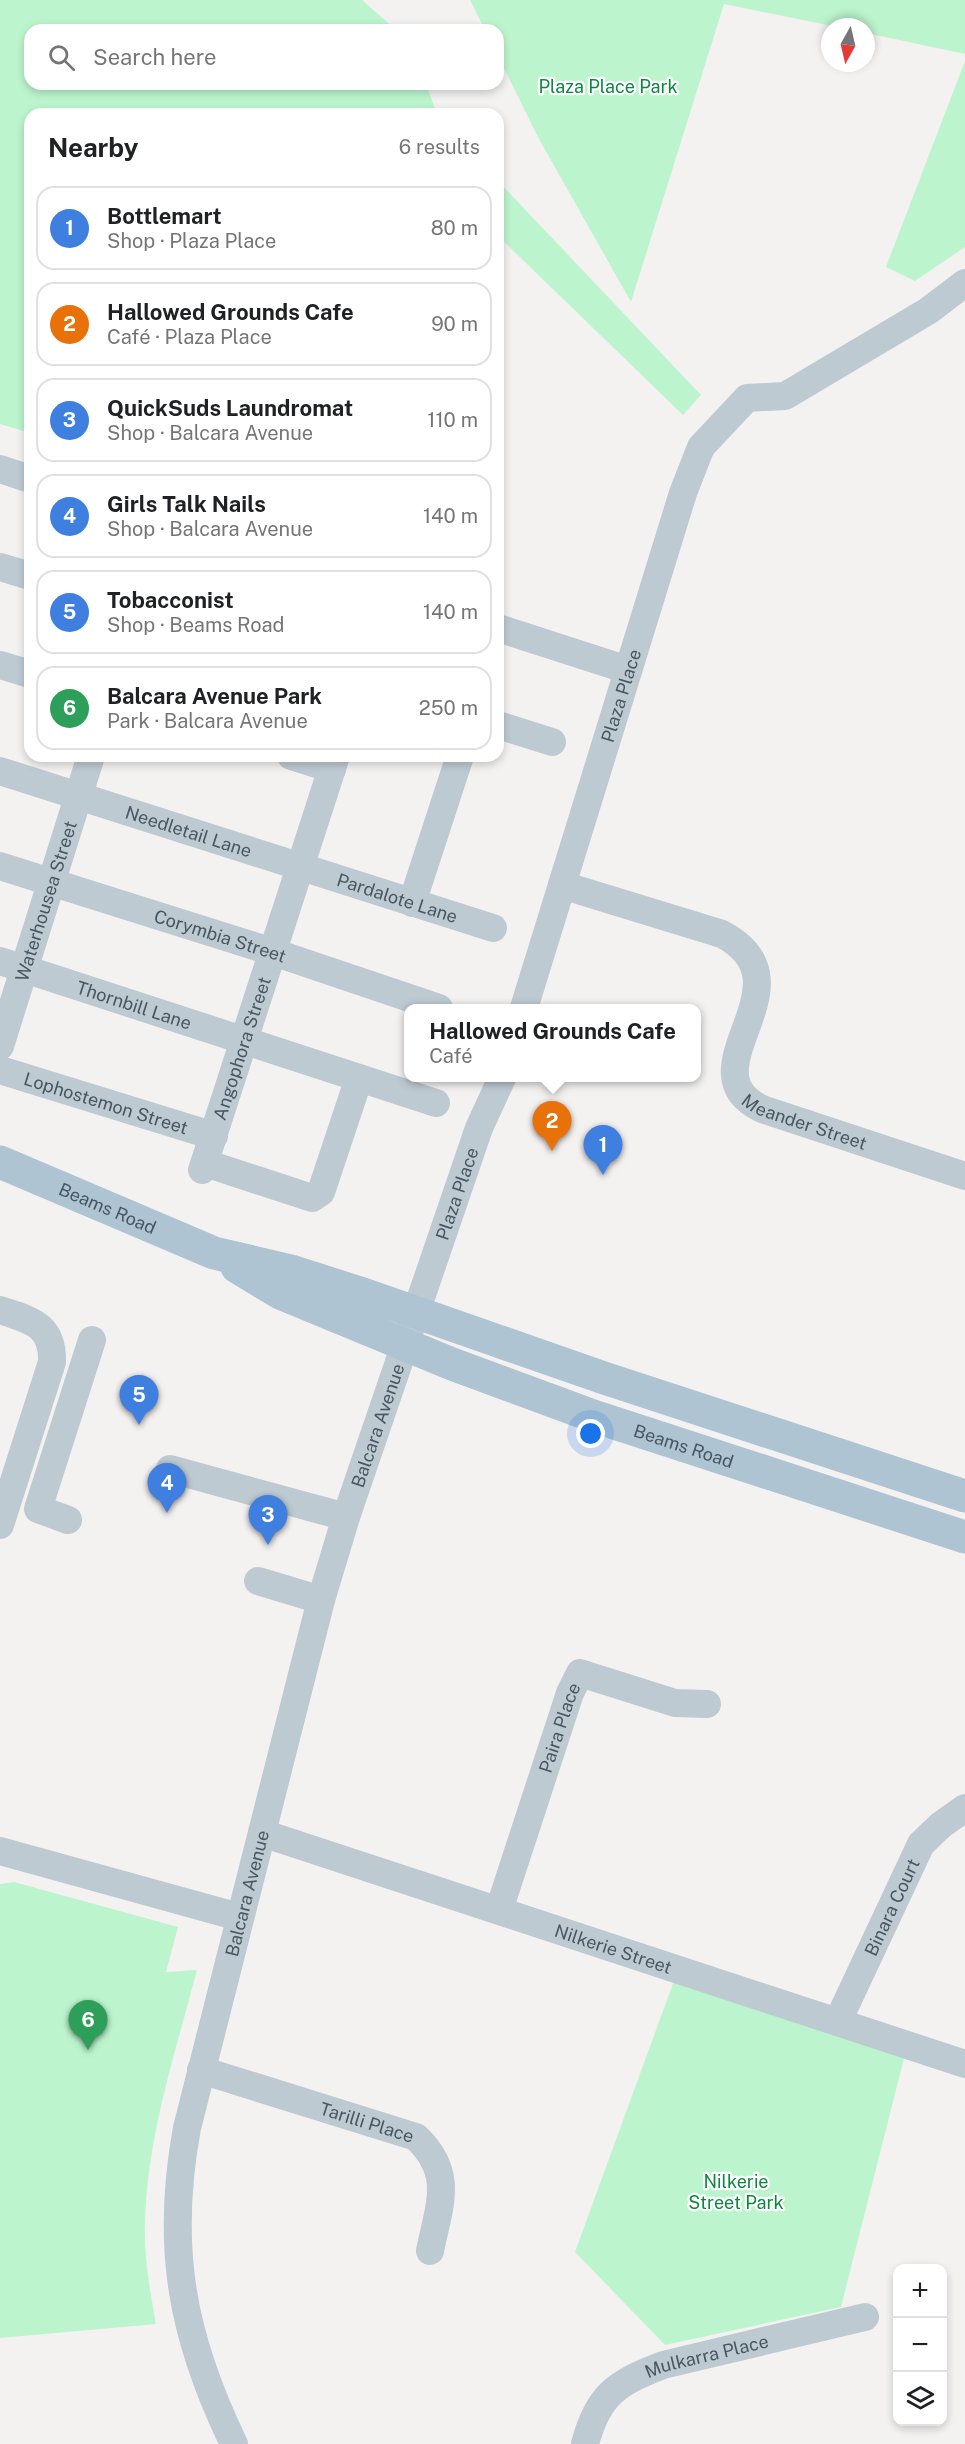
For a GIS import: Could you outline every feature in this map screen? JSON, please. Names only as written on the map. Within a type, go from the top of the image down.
[{"type":"main road","name":"Beams Road","points":[[0,1162],[214,1253],[280,1293],[404,1346],[593,1416],[965,1537]]},
{"type":"main road","name":"Beams Road","points":[[214,1253],[291,1270],[615,1382],[965,1496]]},
{"type":"street","name":"Plaza Place","points":[[525,1004],[690,471],[701,447],[747,398],[785,396],[928,311],[965,283]]},
{"type":"street","points":[[0,469],[24,477]]},
{"type":"street","points":[[0,567],[24,574]]},
{"type":"street","points":[[504,630],[628,670]]},
{"type":"street","points":[[0,665],[24,672]]},
{"type":"street","points":[[504,727],[552,742]]},
{"type":"street","name":"Waterhousea Street","points":[[0,1046],[12,965],[51,882],[89,762]]},
{"type":"street","name":"Angophora Street","points":[[334,762],[204,1167],[312,1197],[321,1192],[359,1078]]},
{"type":"street","points":[[412,903],[458,762]]},
{"type":"street","name":"Needletail Lane","points":[[0,771],[300,867]]},
{"type":"street","name":"Corymbia Street","points":[[0,866],[273,952],[427,1004]]},
{"type":"street","name":"Pardalote Lane","points":[[300,867],[493,928]]},
{"type":"street","name":"Meander Street","points":[[562,885],[722,934],[747,951],[754,962],[757,986],[736,1058],[735,1073],[738,1088],[747,1101],[762,1109],[965,1176]]},
{"type":"street","name":"Thornbill Lane","points":[[12,965],[436,1103]]},
{"type":"street","name":"Lophostemon Street","points":[[0,1070],[214,1136]]},
{"type":"street","name":"Plaza Place","points":[[417,1312],[479,1128],[500,1082]]},
{"type":"street","points":[[0,1310],[39,1326],[47,1334],[52,1353],[52,1362],[0,1525]]},
{"type":"street","points":[[404,1346],[417,1312]]},
{"type":"street","points":[[68,1520],[38,1509],[92,1340]]},
{"type":"street","name":"Balcara Avenue","points":[[234,2444],[202,2371],[189,2325],[180,2279],[177,2234],[181,2158],[239,1917],[321,1600],[346,1517],[404,1346]]},
{"type":"street","points":[[170,1469],[346,1517]]},
{"type":"street","points":[[258,1581],[321,1600]]},
{"type":"street","name":"Paira Place","points":[[499,1910],[570,1693],[580,1673],[675,1703],[707,1704]]},
{"type":"street","name":"Binara Court","points":[[838,2021],[921,1844],[941,1825],[965,1808]]},
{"type":"street","name":"Nilkerie Street","points":[[262,1833],[965,2064]]},
{"type":"street","points":[[0,1851],[239,1917]]},
{"type":"street","name":"Tarilli Place","points":[[201,2070],[416,2137],[428,2148],[438,2166],[442,2181],[430,2251]]},
{"type":"street","name":"Mulkarra Place","points":[[585,2444],[592,2418],[608,2395],[633,2377],[663,2365],[865,2318]]},
{"type":"green space","points":[[0,0],[362,0],[389,24],[24,24],[24,90],[428,90],[435,108],[24,108],[24,431],[0,424]]},
{"type":"green space","name":"Plaza Place Park","points":[[470,0],[965,0],[965,54],[875,35],[875,18],[821,18],[821,24],[724,4],[631,302],[539,139],[504,68],[504,24],[482,24]]},
{"type":"green space","points":[[965,61],[965,247],[915,281],[886,267]]},
{"type":"green space","points":[[504,187],[701,395],[683,415],[504,242]]},
{"type":"green space","points":[[14,1882],[178,1927],[166,1972],[197,1970],[171,2064],[151,2159],[147,2192],[145,2249],[156,2324],[0,2338],[0,1884]]},
{"type":"green space","name":"Nilkerie Street Park","points":[[675,1978],[905,2054],[841,2307],[665,2345],[575,2252]]},
{"type":"place","name":"Hallowed Grounds Cafe","points":[[552,1151]]},
{"type":"place","name":"Bottlemart","points":[[603,1175]]},
{"type":"place","name":"Tobacconist","points":[[139,1425]]},
{"type":"place","name":"Girls Talk Nails","points":[[167,1513]]},
{"type":"place","name":"QuickSuds Laundromat","points":[[268,1545]]},
{"type":"place","name":"Balcara Avenue Park","points":[[88,2050]]}]
